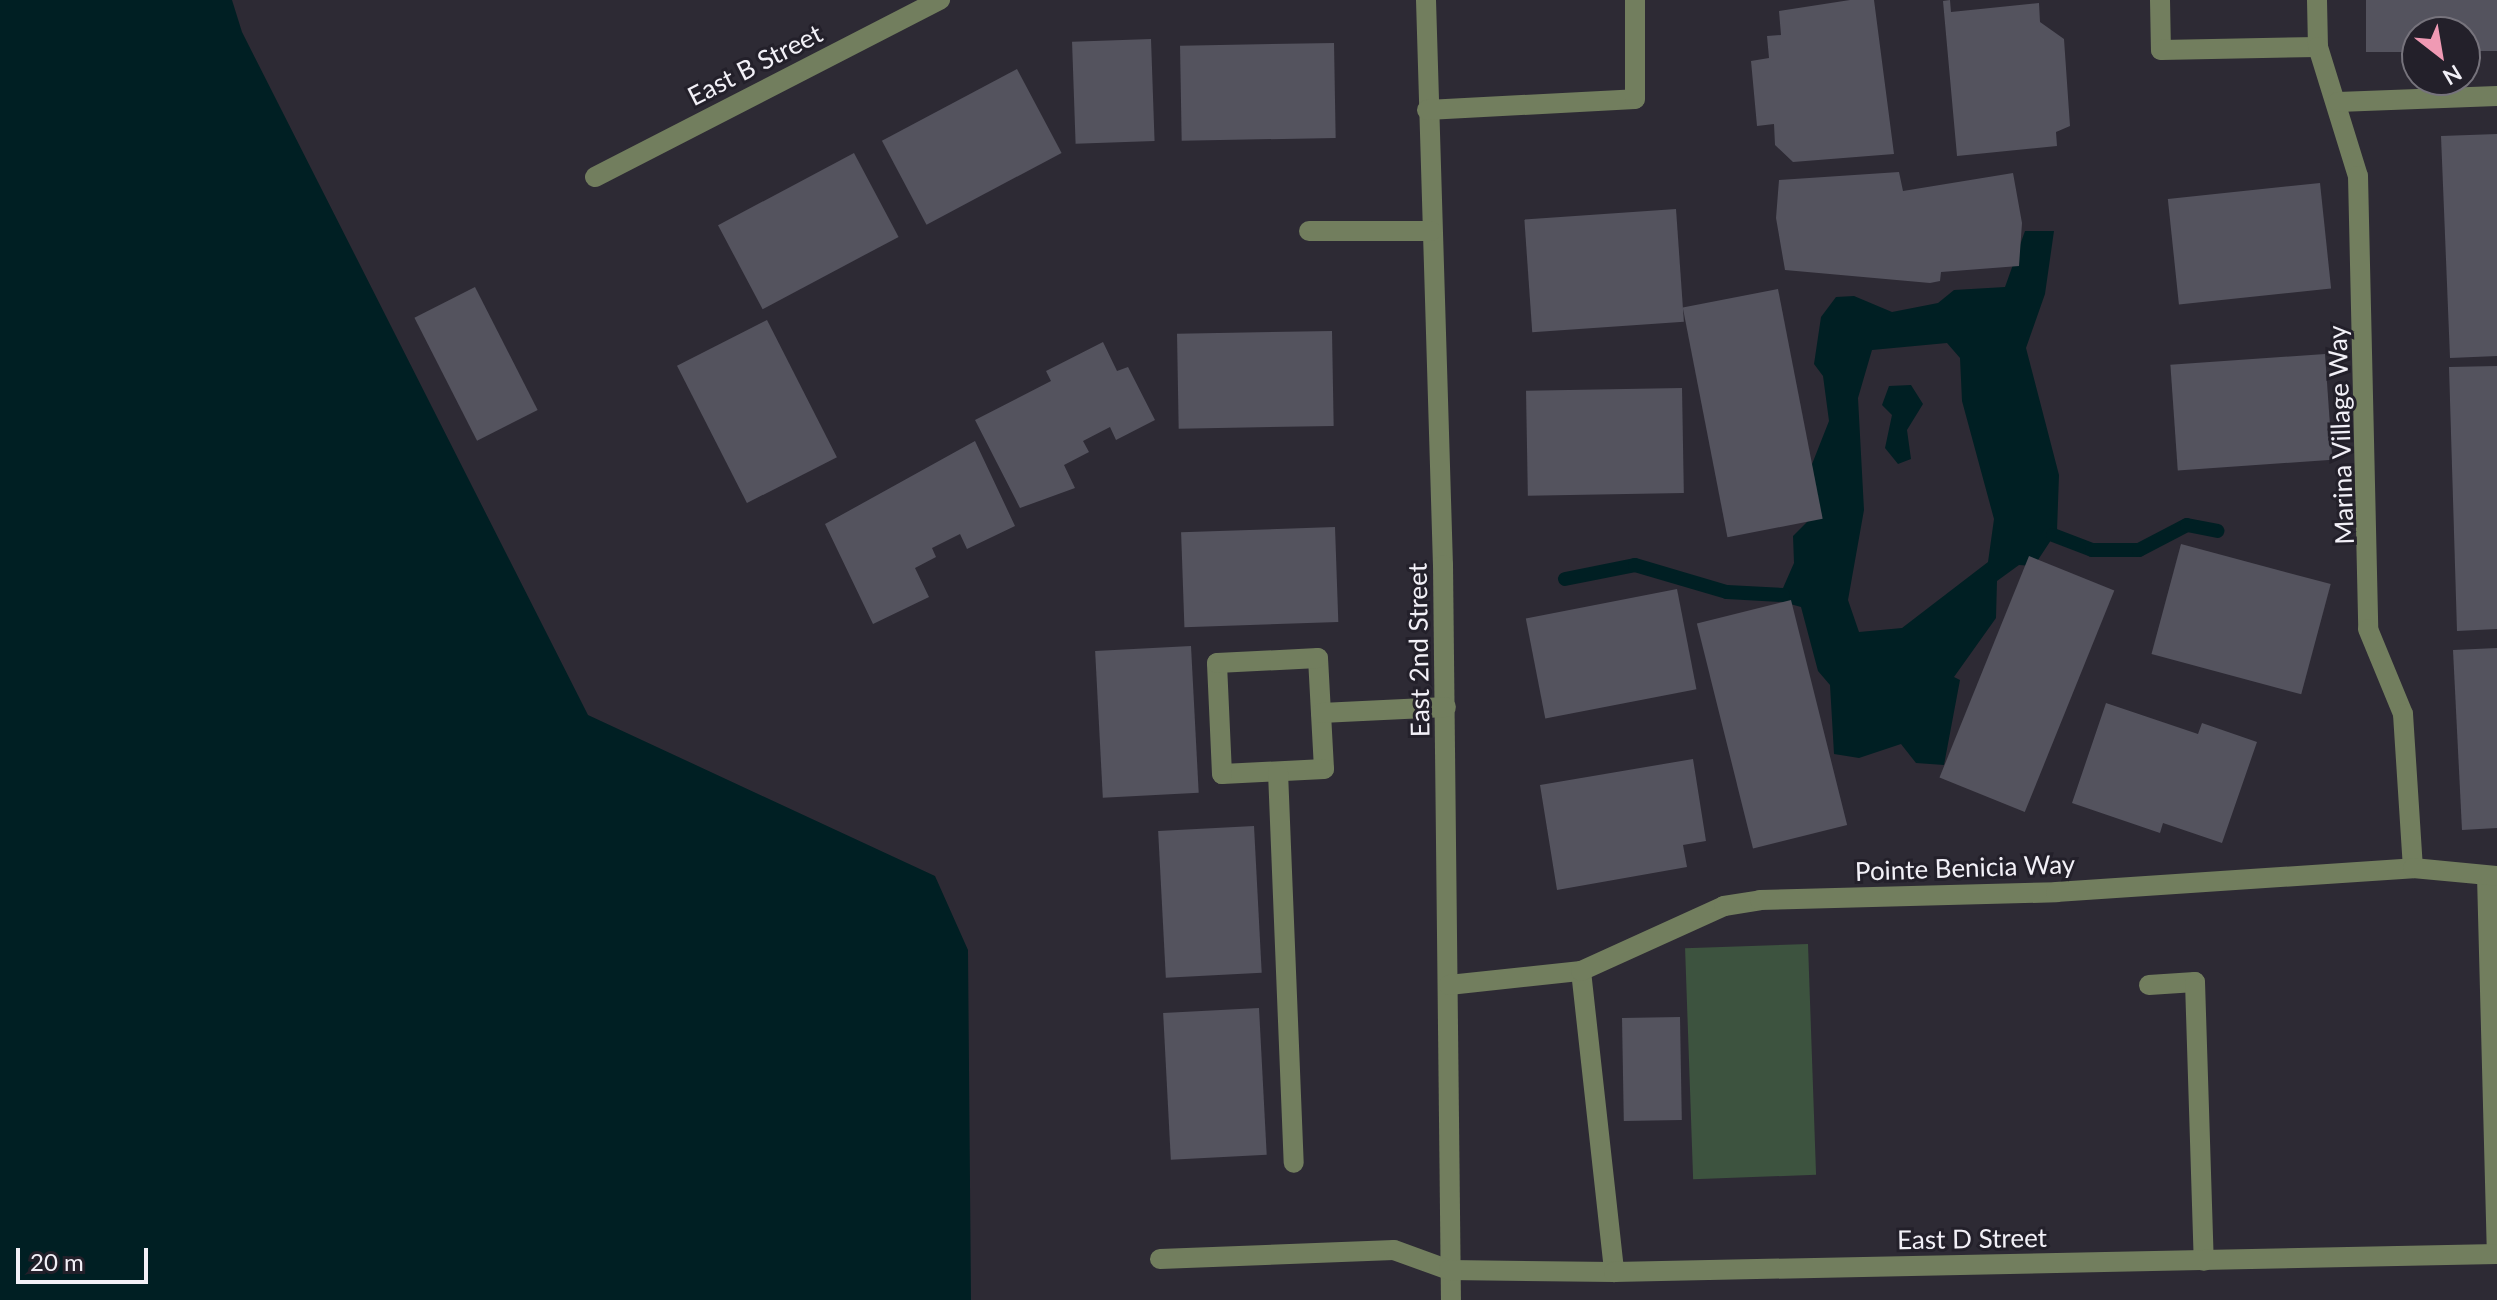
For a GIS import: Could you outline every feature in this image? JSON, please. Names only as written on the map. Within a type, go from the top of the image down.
[{"type":"street","name":"East B Street","points":[[595,177],[940,0]]},
{"type":"street","name":"East 2nd Street","points":[[1426,0],[1446,707],[1451,1300]]},
{"type":"street","points":[[1427,110],[1635,99],[1635,0]]},
{"type":"street","points":[[2160,0],[2161,50],[2318,47]]},
{"type":"street","name":"Marina Village Way","points":[[2317,0],[2318,47],[2338,102],[2358,176],[2368,629],[2403,714],[2413,868]]},
{"type":"street","points":[[2338,102],[2497,96]]},
{"type":"street","points":[[1309,231],[1431,231]]},
{"type":"street","points":[[1318,658],[1321,713],[1324,769],[1222,774],[1217,663],[1318,658]]},
{"type":"street","points":[[1321,713],[1446,707]]},
{"type":"street","points":[[1278,772],[1294,1163]]},
{"type":"street","name":"Pointe Benicia Way","points":[[1449,985],[1581,971],[1724,906],[1760,900],[2056,892],[2413,868],[2492,876]]},
{"type":"street","points":[[2492,876],[2497,1252]]},
{"type":"street","points":[[1581,971],[1614,1272]]},
{"type":"street","points":[[2149,985],[2195,982],[2204,1261]]},
{"type":"street","name":"East D Street","points":[[1160,1259],[1394,1250],[1449,1270],[1614,1272],[2497,1252]]},
{"type":"shaded area","points":[[0,0],[232,0],[242,32],[588,715],[935,876],[968,950],[971,1300],[0,1300]]},
{"type":"shaded area","points":[[2025,231],[2054,231],[2045,294],[2026,348],[2059,475],[2057,531],[2034,566],[2019,565],[1997,581],[1996,618],[1954,677],[1960,680],[1944,765],[1916,763],[1901,744],[1859,758],[1834,754],[1830,685],[1818,671],[1801,607],[1783,602],[1783,588],[1794,563],[1793,536],[1808,521],[1803,487],[1829,421],[1823,376],[1814,364],[1821,317],[1836,297],[1854,296],[1892,312],[1938,303],[1954,290],[2005,287]],"holes":[[[1947,343],[1960,358],[1962,401],[1994,519],[1988,562],[1902,628],[1859,632],[1848,600],[1864,510],[1858,398],[1872,350]]]},
{"type":"shaded area","points":[[1911,385],[1923,404],[1907,430],[1911,459],[1898,464],[1885,448],[1892,415],[1882,405],[1889,386]]},
{"type":"shaded area","points":[[1808,944],[1816,1175],[1693,1179],[1685,948]]},
{"type":"building","points":[[1850,0],[1874,0],[1894,154],[1793,162],[1775,145],[1774,124],[1757,126],[1751,61],[1769,58],[1767,36],[1781,35],[1779,11]]},
{"type":"building","points":[[1950,0],[1951,12],[2039,3],[2040,22],[2064,39],[2070,126],[2056,132],[2057,146],[1957,156],[1943,1]]},
{"type":"building","points":[[2366,0],[2497,0],[2497,51],[2481,51],[2481,16],[2401,16],[2401,52],[2366,52]]},
{"type":"building","points":[[1151,39],[1155,141],[1076,144],[1072,42]]},
{"type":"building","points":[[1334,43],[1336,138],[1182,141],[1180,46]]},
{"type":"building","points":[[1017,69],[1062,153],[927,225],[882,141]]},
{"type":"building","points":[[2497,134],[2497,356],[2450,358],[2441,136]]},
{"type":"building","points":[[854,153],[899,237],[763,309],[718,225]]},
{"type":"building","points":[[1899,172],[1903,191],[2013,173],[2022,223],[2019,266],[1941,272],[1940,281],[1930,283],[1785,270],[1776,218],[1779,180]]},
{"type":"building","points":[[2320,183],[2331,288],[2179,304],[2168,199]]},
{"type":"building","points":[[1676,209],[1684,322],[1532,332],[1524,220]]},
{"type":"building","points":[[475,287],[538,410],[477,441],[414,318]]},
{"type":"building","points":[[1778,289],[1823,519],[1727,537],[1683,308]]},
{"type":"building","points":[[767,320],[837,457],[747,503],[677,366]]},
{"type":"building","points":[[1332,331],[1334,426],[1179,429],[1177,334]]},
{"type":"building","points":[[1103,342],[1117,371],[1128,367],[1155,420],[1116,440],[1110,427],[1083,441],[1089,452],[1064,465],[1075,488],[1020,508],[975,420],[1051,381],[1046,371]]},
{"type":"building","points":[[2325,354],[2332,460],[2178,471],[2170,365]]},
{"type":"building","points":[[2497,366],[2497,629],[2457,631],[2449,367]]},
{"type":"building","points":[[1682,388],[1684,493],[1528,496],[1526,391]]},
{"type":"building","points":[[975,441],[1015,526],[967,549],[960,534],[932,548],[936,557],[915,568],[929,597],[873,624],[825,524]]},
{"type":"building","points":[[1335,527],[1338,622],[1184,627],[1181,532]]},
{"type":"building","points":[[2181,544],[2331,584],[2301,694],[2151,654]]},
{"type":"building","points":[[2029,556],[2114,590],[2025,812],[1939,778]]},
{"type":"building","points":[[1677,589],[1696,689],[1545,719],[1526,618]]},
{"type":"building","points":[[1791,600],[1847,825],[1753,849],[1697,623]]},
{"type":"building","points":[[1191,646],[1199,793],[1103,798],[1095,651]]},
{"type":"building","points":[[2497,648],[2497,828],[2462,830],[2453,650]]},
{"type":"building","points":[[2106,703],[2198,734],[2202,723],[2257,742],[2222,843],[2163,823],[2160,833],[2072,803]]},
{"type":"building","points":[[1693,759],[1706,841],[1683,845],[1687,867],[1557,890],[1540,785]]},
{"type":"building","points":[[1254,826],[1262,973],[1166,978],[1158,831]]},
{"type":"building","points":[[1259,1008],[1267,1155],[1171,1160],[1163,1013]]},
{"type":"building","points":[[1680,1017],[1682,1120],[1624,1121],[1622,1018]]},
{"type":"waterway","points":[[2053,535],[2092,550],[2139,550],[2187,525],[2217,531]]},
{"type":"waterway","points":[[1565,579],[1635,565],[1727,592],[1783,595]]}]
